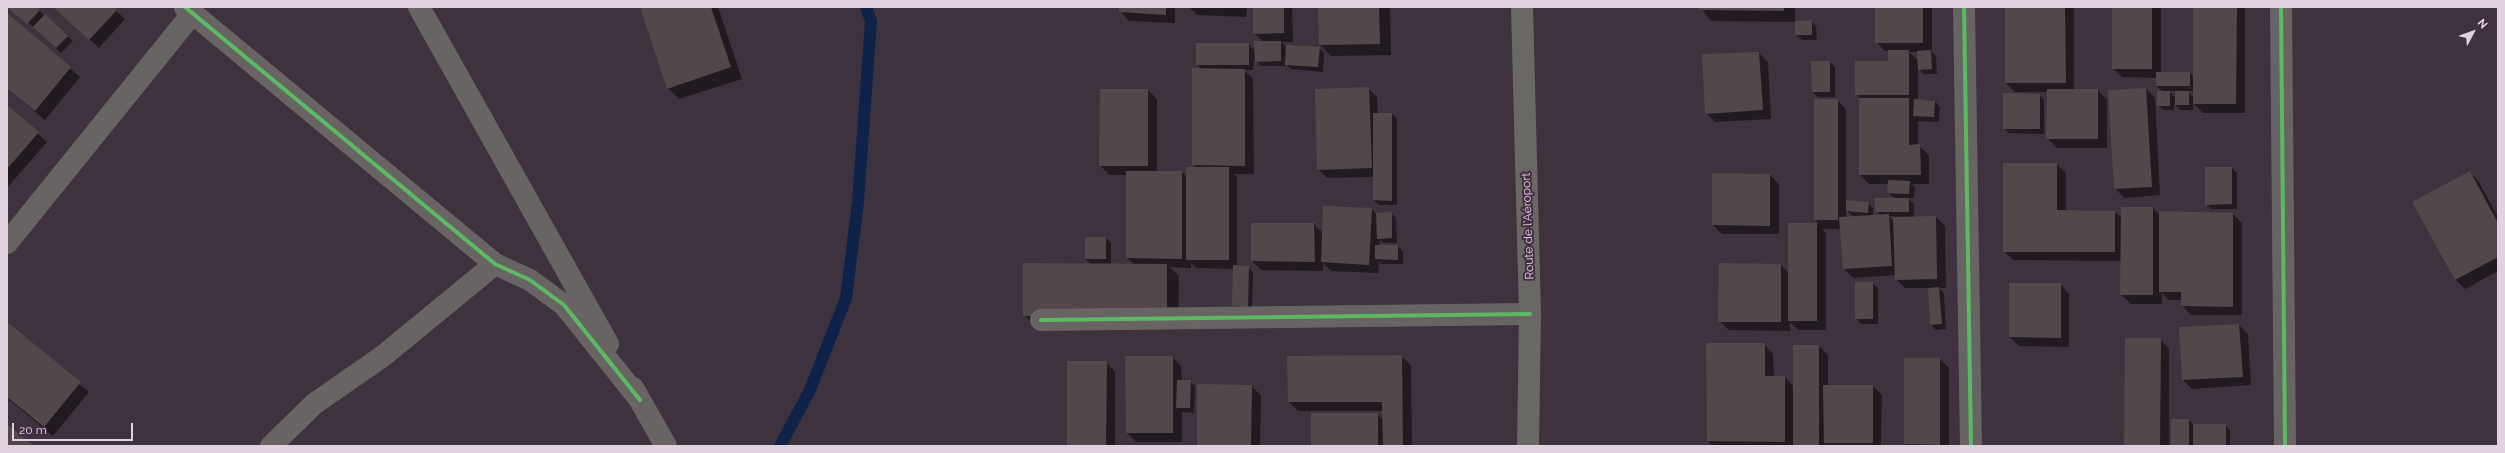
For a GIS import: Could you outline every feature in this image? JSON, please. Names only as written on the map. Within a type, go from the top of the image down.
[{"type":"main road","name":"Route de l'Aéroport","points":[[1522,7],[1530,314],[1528,446]]},
{"type":"street","points":[[418,7],[666,446]]},
{"type":"street","points":[[1964,7],[1971,446]]},
{"type":"street","points":[[2281,7],[2285,446]]},
{"type":"street","points":[[7,243],[188,10],[495,264],[530,280],[564,305],[640,400]]},
{"type":"street","points":[[271,446],[314,404],[383,356],[495,264]]},
{"type":"street","points":[[1041,320],[1530,314]]},
{"type":"building","points":[[7,7],[37,7],[40,10],[27,24]]},
{"type":"building","points":[[53,7],[114,7],[117,10],[89,40]]},
{"type":"building","points":[[640,7],[711,7],[731,67],[667,89]]},
{"type":"building","points":[[1119,7],[1166,7],[1166,15],[1119,12]]},
{"type":"building","points":[[1253,7],[1284,7],[1284,33],[1253,34]]},
{"type":"building","points":[[1318,7],[1379,7],[1380,44],[1319,45]]},
{"type":"building","points":[[1699,7],[1784,7],[1784,11],[1699,10]]},
{"type":"building","points":[[1875,7],[1923,7],[1923,43],[1875,43]]},
{"type":"building","points":[[2005,7],[2065,7],[2066,83],[2005,83]]},
{"type":"building","points":[[2112,7],[2152,7],[2152,69],[2112,69]]},
{"type":"building","points":[[2193,7],[2237,7],[2236,104],[2193,104]]},
{"type":"building","points":[[7,13],[71,67],[35,111],[7,88]]},
{"type":"building","points":[[45,14],[68,36],[56,48],[33,27]]},
{"type":"building","points":[[1812,20],[1812,35],[1795,35],[1795,21]]},
{"type":"building","points":[[1254,41],[1281,41],[1281,61],[1255,62]]},
{"type":"building","points":[[1196,43],[1249,43],[1249,65],[1196,65]]},
{"type":"building","points":[[1286,45],[1320,47],[1318,67],[1285,65]]},
{"type":"building","points":[[1888,50],[1909,50],[1909,95],[1855,95],[1855,61],[1888,61]]},
{"type":"building","points":[[1931,50],[1932,69],[1918,70],[1917,51]]},
{"type":"building","points":[[1759,52],[1763,110],[1705,114],[1702,54]]},
{"type":"building","points":[[1811,61],[1830,61],[1830,92],[1812,92]]},
{"type":"building","points":[[1192,68],[1245,69],[1245,166],[1192,165]]},
{"type":"building","points":[[2156,72],[2190,72],[2190,86],[2156,86]]},
{"type":"building","points":[[1369,87],[1372,168],[1317,170],[1315,89]]},
{"type":"building","points":[[2146,88],[2152,187],[2114,189],[2108,90]]},
{"type":"building","points":[[1100,89],[1148,89],[1148,166],[1099,166]]},
{"type":"building","points":[[2047,89],[2098,89],[2098,139],[2046,139]]},
{"type":"building","points":[[2157,91],[2170,91],[2170,106],[2157,106]]},
{"type":"building","points":[[2175,91],[2189,91],[2189,105],[2175,105]]},
{"type":"building","points":[[2003,93],[2040,94],[2040,129],[2003,129]]},
{"type":"building","points":[[1859,98],[1909,98],[1909,145],[1920,144],[1921,175],[1859,175]]},
{"type":"building","points":[[1814,99],[1838,99],[1838,220],[1814,220]]},
{"type":"building","points":[[1914,99],[1935,101],[1934,117],[1913,116]]},
{"type":"building","points":[[7,105],[39,132],[7,169]]},
{"type":"building","points":[[1373,113],[1392,113],[1392,201],[1373,200]]},
{"type":"building","points":[[2003,163],[2057,163],[2057,210],[2115,211],[2115,252],[2003,252]]},
{"type":"building","points":[[1186,167],[1229,167],[1229,260],[1186,260]]},
{"type":"building","points":[[2205,167],[2232,167],[2232,204],[2205,205]]},
{"type":"building","points":[[1126,171],[1182,171],[1182,259],[1126,258]]},
{"type":"building","points":[[2470,171],[2498,223],[2498,257],[2455,280],[2412,202]]},
{"type":"building","points":[[1712,173],[1770,174],[1770,226],[1712,225]]},
{"type":"building","points":[[1888,180],[1910,181],[1909,194],[1887,193]]},
{"type":"building","points":[[1875,198],[1909,198],[1909,212],[1875,212]]},
{"type":"building","points":[[1846,200],[1869,202],[1868,213],[1846,211]]},
{"type":"building","points":[[1323,206],[1372,208],[1369,265],[1321,262]]},
{"type":"building","points":[[2121,207],[2153,207],[2153,295],[2120,295]]},
{"type":"building","points":[[2159,211],[2233,213],[2233,307],[2181,306],[2181,292],[2159,292]]},
{"type":"building","points":[[1392,212],[1392,238],[1377,239],[1376,213]]},
{"type":"building","points":[[1889,214],[1892,266],[1843,269],[1839,217]]},
{"type":"building","points":[[1936,216],[1937,279],[1895,280],[1893,217]]},
{"type":"building","points":[[1251,223],[1314,223],[1315,262],[1251,261]]},
{"type":"building","points":[[1788,223],[1817,223],[1817,321],[1788,321]]},
{"type":"building","points":[[1085,237],[1106,237],[1106,259],[1085,259]]},
{"type":"building","points":[[1375,245],[1398,245],[1398,260],[1375,259]]},
{"type":"building","points":[[1023,263],[1167,264],[1167,317],[1023,316]]},
{"type":"building","points":[[1719,263],[1781,264],[1781,322],[1718,322]]},
{"type":"building","points":[[1233,265],[1249,266],[1248,307],[1232,306]]},
{"type":"building","points":[[1855,282],[1873,282],[1873,319],[1855,319]]},
{"type":"building","points":[[2009,283],[2061,283],[2061,338],[2009,337]]},
{"type":"building","points":[[1939,287],[1942,324],[1930,325],[1928,288]]},
{"type":"building","points":[[7,322],[81,382],[44,427],[7,397]]},
{"type":"building","points":[[2239,324],[2243,377],[2182,380],[2179,327]]},
{"type":"building","points":[[2125,338],[2161,338],[2160,446],[2124,446]]},
{"type":"building","points":[[1706,343],[1765,343],[1765,376],[1785,376],[1785,442],[1707,441]]},
{"type":"building","points":[[1793,345],[1819,345],[1819,446],[1793,446]]},
{"type":"building","points":[[1402,355],[1403,446],[1383,446],[1382,402],[1288,402],[1287,356]]},
{"type":"building","points":[[1125,356],[1173,356],[1173,433],[1126,433]]},
{"type":"building","points":[[1904,358],[1940,358],[1940,445],[1904,444]]},
{"type":"building","points":[[1067,361],[1107,361],[1106,446],[1067,446]]},
{"type":"building","points":[[1177,380],[1191,380],[1190,408],[1176,408]]},
{"type":"building","points":[[1197,384],[1252,385],[1251,446],[1197,446]]},
{"type":"building","points":[[1823,385],[1873,385],[1873,443],[1824,443]]},
{"type":"building","points":[[1311,413],[1378,413],[1378,446],[1311,446]]},
{"type":"building","points":[[2171,419],[2189,419],[2189,446],[2171,446]]},
{"type":"building","points":[[7,424],[34,446],[7,446]]},
{"type":"building","points":[[2193,424],[2226,424],[2226,446],[2193,446]]},
{"type":"waterway","points":[[780,446],[810,390],[846,298],[858,202],[871,21],[866,7]]},
{"type":"cycle path","points":[[185,7],[495,264],[530,280],[564,305],[640,400]]},
{"type":"cycle path","points":[[1964,7],[1971,446]]},
{"type":"cycle path","points":[[2281,7],[2285,446]]},
{"type":"cycle path","points":[[1041,320],[1530,314]]}]
